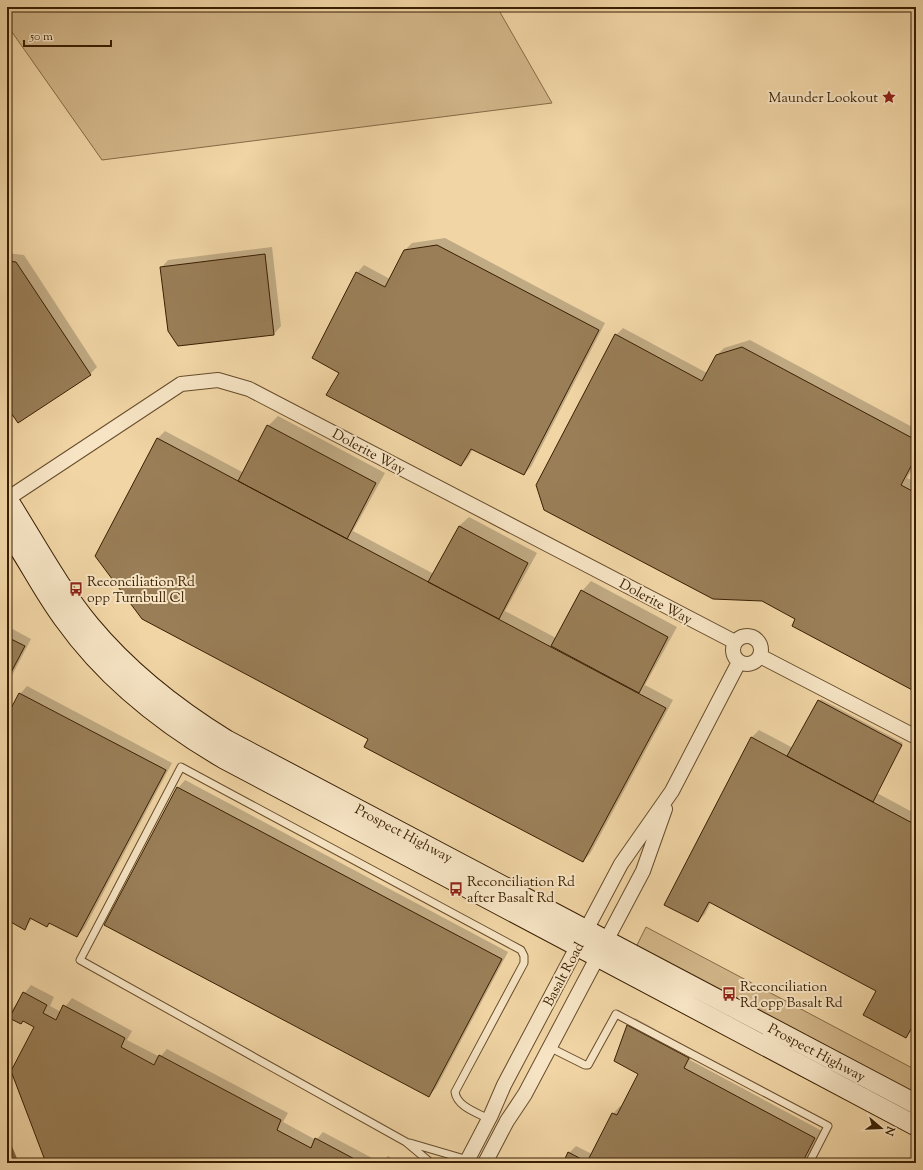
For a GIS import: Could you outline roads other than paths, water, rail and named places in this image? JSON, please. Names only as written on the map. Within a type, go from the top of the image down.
[{"type":"main road","name":"Prospect Highway","points":[[7,499],[65,590],[90,624],[122,660],[176,707],[227,740],[582,938],[597,956],[916,1126]]},
{"type":"main road","name":"Prospect Highway","points":[[7,530],[57,611],[84,646],[127,691],[163,720],[224,759],[582,938],[606,940],[916,1104]]},
{"type":"street","name":"Dolerite Way","points":[[7,499],[181,384],[218,380],[249,389],[735,642]]},
{"type":"street","points":[[742,636],[752,636],[761,647],[760,656],[753,663],[744,664],[739,662],[733,651],[735,642],[742,636]]},
{"type":"street","points":[[760,656],[916,737]]},
{"type":"street","name":"Basalt Road","points":[[467,1161],[489,1119],[504,1085],[621,864],[672,791],[739,662]]},
{"type":"street","name":"Basalt Road","points":[[485,1163],[643,871],[672,791]]},
{"type":"lane","points":[[431,1163],[406,1142],[80,960],[181,767],[521,950],[524,956],[524,962],[455,1092],[456,1098],[460,1103],[489,1119]]},
{"type":"lane","points":[[549,1047],[585,1065],[588,1065],[616,1014],[828,1126],[809,1163]]},
{"type":"lane","points":[[406,1142],[467,1161]]},
{"type":"waterway","points":[[7,1139],[17,1163]]},
{"type":"place","name":"Maunder Lookout","points":[[889,97]]},
{"type":"place","name":"Reconciliation Rd opp Turnbull Cl","points":[[76,589]]},
{"type":"place","name":"Reconciliation Rd after Basalt Rd","points":[[456,889]]},
{"type":"place","name":"Reconciliation Rd opp Basalt Rd","points":[[729,994]]}]
